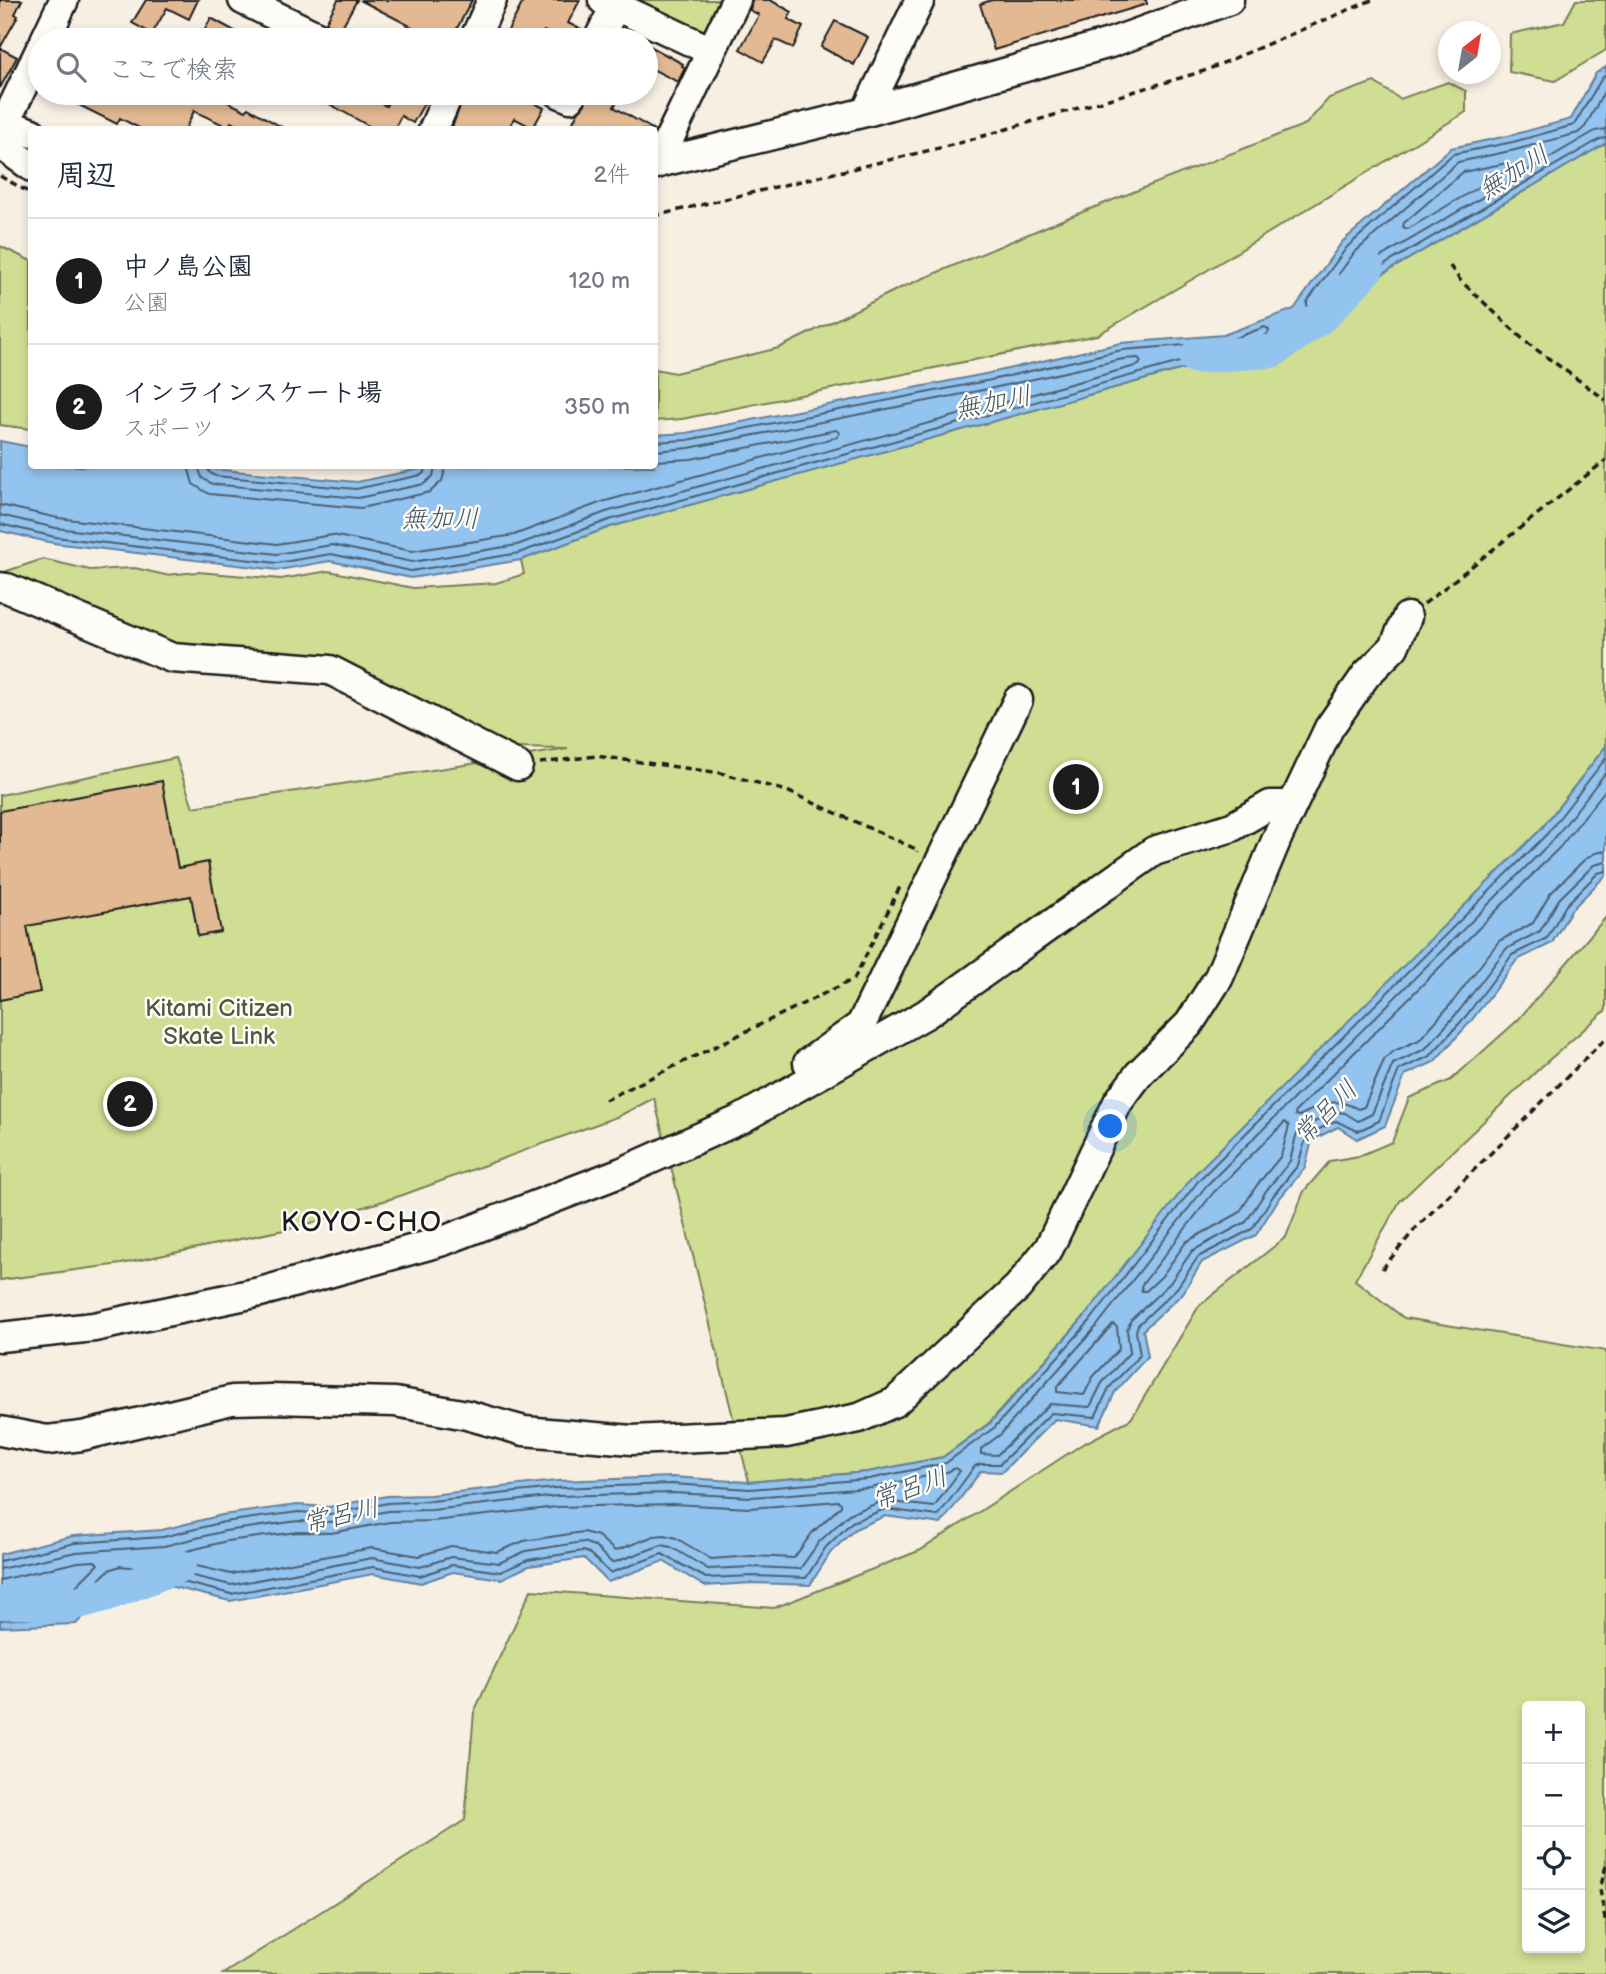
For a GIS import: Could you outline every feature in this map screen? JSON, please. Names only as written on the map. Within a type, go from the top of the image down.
[{"type":"street","points":[[51,28],[64,0]]},
{"type":"street","points":[[243,0],[300,28]]},
{"type":"street","points":[[479,28],[492,0]]},
{"type":"street","points":[[658,160],[736,0]]},
{"type":"street","points":[[866,112],[920,0]]},
{"type":"street","points":[[658,164],[866,112],[1110,43],[1229,0]]},
{"type":"street","points":[[602,28],[609,3],[711,51]]},
{"type":"street","points":[[1,132],[28,75]]},
{"type":"street","points":[[434,126],[439,105]]},
{"type":"street","points":[[1,132],[28,132]]},
{"type":"street","points":[[1,132],[28,162]]},
{"type":"street","points":[[0,587],[18,592],[172,658],[330,670],[529,765]]},
{"type":"street","points":[[0,1430],[47,1440],[71,1438],[232,1400],[271,1399],[395,1402],[467,1415],[524,1431],[632,1440],[786,1433],[859,1418],[895,1402],[1018,1287],[1049,1248],[1118,1102],[1139,1074],[1189,1024],[1219,977],[1292,805],[1329,728],[1366,675],[1394,648],[1407,617]]},
{"type":"street","points":[[764,1106],[777,1085],[861,1025],[1018,699]]},
{"type":"street","points":[[0,1337],[94,1327],[261,1292],[443,1241],[622,1172],[741,1119],[926,1014],[1154,851],[1232,827],[1269,805],[1292,805]]},
{"type":"path","points":[[658,215],[956,144],[1204,71],[1372,0]]},
{"type":"path","points":[[1450,266],[1460,281],[1526,342],[1606,400]]},
{"type":"path","points":[[1407,617],[1606,460]]},
{"type":"path","points":[[529,765],[596,756],[721,773],[787,791],[918,850],[912,862]]},
{"type":"path","points":[[606,1100],[854,979],[901,885]]},
{"type":"path","points":[[1382,1269],[1416,1228],[1606,1038]]},
{"type":"path","points":[[1606,1866],[1600,1889],[1606,1925]]},
{"type":"green space","points":[[626,0],[726,0],[702,37]]},
{"type":"green space","points":[[1576,0],[1606,0],[1606,50],[1555,81],[1509,72],[1510,34],[1564,22]]},
{"type":"green space","points":[[1374,82],[1400,99],[1442,84],[1452,84],[1466,91],[1466,112],[1097,335],[682,419],[658,421],[658,370],[675,373],[779,348],[898,289],[1057,222],[1306,124],[1329,98]]},
{"type":"green space","name":"Kitami Citizen Skate Link","points":[[1606,143],[1606,746],[1542,828],[1084,1317],[989,1423],[943,1457],[868,1472],[749,1482],[654,1098],[619,1116],[400,1196],[298,1227],[121,1264],[0,1280],[0,795],[176,758],[193,807],[568,749],[511,748],[331,663],[174,652],[1,573],[43,559],[90,570],[135,568],[165,575],[198,572],[281,579],[329,571],[413,588],[496,583],[524,574],[521,560],[610,527],[1255,349]]},
{"type":"green space","points":[[0,246],[28,260],[28,429],[0,425]]},
{"type":"green space","points":[[1606,917],[1606,1010],[1541,1067],[1400,1201],[1355,1280],[1404,1318],[1606,1351],[1606,1974],[223,1974],[465,1820],[474,1712],[531,1590],[774,1608],[921,1550],[1081,1445],[1131,1419],[1199,1306],[1286,1237],[1304,1191],[1330,1161],[1359,1156],[1392,1142],[1409,1098],[1451,1080],[1518,1020]]},
{"type":"water","name":"無加川","points":[[1606,67],[1606,143],[1255,349],[610,527],[521,560],[411,578],[330,561],[278,570],[53,543],[0,531],[0,441],[28,446],[28,469],[212,469],[357,482],[420,469],[658,469],[658,435],[686,433],[990,373],[1121,343],[1223,335],[1294,309],[1342,242],[1451,148],[1571,119],[1596,73]]},
{"type":"water","points":[[1606,746],[1606,875],[1571,910],[1552,943],[1517,960],[1471,1021],[1434,1062],[1405,1075],[1385,1126],[1357,1139],[1338,1127],[1312,1140],[1305,1168],[1278,1200],[1256,1235],[1202,1262],[1183,1293],[1143,1330],[1148,1356],[1115,1392],[1099,1426],[1055,1419],[1002,1472],[981,1471],[941,1524],[885,1516],[855,1529],[831,1552],[810,1585],[752,1583],[704,1586],[663,1561],[608,1582],[584,1558],[529,1566],[501,1579],[453,1572],[421,1583],[373,1574],[230,1601],[173,1587],[120,1581],[76,1624],[0,1627],[0,1554],[73,1536],[162,1530],[222,1515],[297,1505],[329,1507],[387,1496],[430,1495],[556,1481],[672,1477],[749,1482],[868,1472],[943,1457],[990,1423],[1084,1317],[1194,1175],[1542,828]]},
{"type":"building","points":[[0,0],[22,0],[15,14],[18,16],[0,48]]},
{"type":"building","points":[[146,0],[198,0],[189,19],[167,8],[155,28],[141,28],[132,23]]},
{"type":"building","points":[[338,0],[357,0],[341,28],[334,28],[326,22]]},
{"type":"building","points":[[360,0],[472,0],[457,28],[414,28]]},
{"type":"building","points":[[524,0],[580,0],[568,23],[578,28],[509,28]]},
{"type":"building","points":[[752,0],[770,0],[792,12],[788,19],[803,27],[793,48],[776,40],[763,62],[740,49],[759,15],[750,10]]},
{"type":"building","points":[[992,0],[1146,0],[1147,4],[994,50],[980,4]]},
{"type":"building","points":[[211,18],[229,28],[206,28]]},
{"type":"building","points":[[835,21],[868,37],[854,65],[821,47]]},
{"type":"building","points":[[0,48],[17,57],[0,88]]},
{"type":"building","points":[[658,50],[683,64],[685,68],[678,82],[658,72]]},
{"type":"building","points":[[79,105],[234,105],[246,111],[248,108],[280,126],[238,126],[231,122],[226,126],[194,111],[187,126],[135,126],[120,118],[117,124]]},
{"type":"building","points":[[331,105],[423,105],[413,123],[401,116],[396,126],[369,126]]},
{"type":"building","points":[[460,105],[538,105],[544,108],[534,126],[514,118],[510,126],[453,126]]},
{"type":"building","points":[[584,105],[615,105],[614,107],[647,126],[571,126]]},
{"type":"building","points":[[162,781],[178,868],[208,862],[221,932],[198,936],[191,896],[27,926],[40,992],[0,1000],[0,811]]},
{"type":"waterway","name":"無加川","points":[[1195,357],[1273,351],[1324,315],[1368,268]]},
{"type":"waterway","name":"常呂川","points":[[0,1603],[80,1602],[109,1594],[180,1566]]},
{"type":"place","name":"中ノ島公園","points":[[1076,787]]},
{"type":"place","name":"インラインスケート場","points":[[130,1104]]},
{"type":"district","name":"KOYO-CHO","points":[[362,1222]]}]
